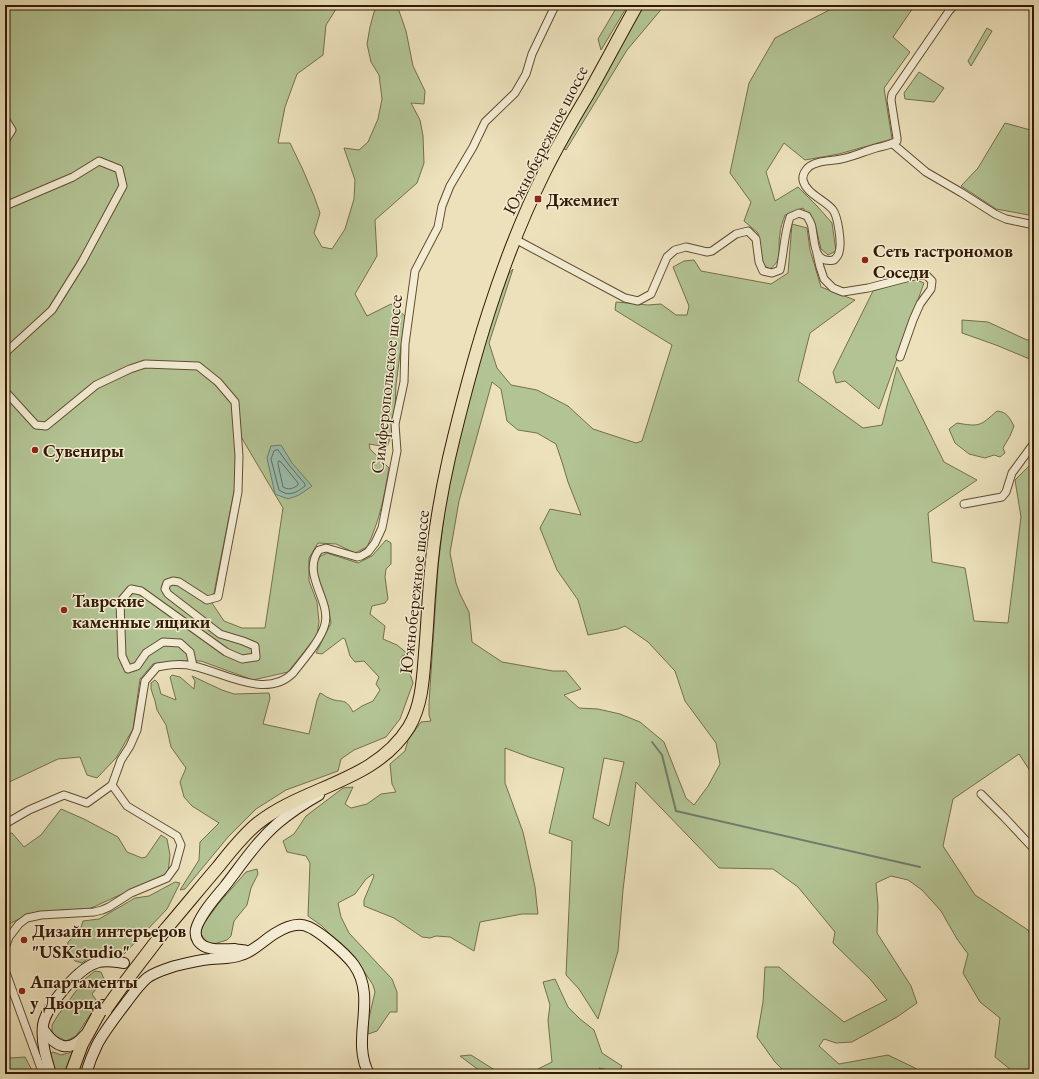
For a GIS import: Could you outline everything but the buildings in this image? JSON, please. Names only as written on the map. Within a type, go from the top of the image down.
[{"type":"highway","name":"Южнобережное шоссе","points":[[163,928],[256,824],[272,812],[344,780],[372,764],[386,754],[408,729],[418,709],[423,683],[430,582],[436,531],[445,476],[464,397],[507,253],[510,236],[540,170],[632,5]]},
{"type":"highway","name":"Южнобережное шоссе","points":[[71,1074],[82,1044],[121,980],[238,836],[254,820],[271,807],[313,785],[356,767],[371,758],[390,741],[403,726],[408,717],[413,707],[418,683],[426,566],[438,483],[467,369],[488,300],[507,253],[516,237],[545,172],[637,5]]},
{"type":"highway","points":[[516,237],[520,220],[519,217]]},
{"type":"highway","name":"Южнобережное шоссе","points":[[76,1074],[89,1037],[104,1007]]},
{"type":"main road","points":[[249,951],[211,949],[201,944],[197,940],[195,932],[201,918],[249,853],[278,823],[303,804],[344,780]]},
{"type":"main road","points":[[51,1074],[43,1042],[43,1029],[46,1015],[55,1000],[86,968],[98,962],[110,962],[149,969],[173,967],[211,959],[241,955],[283,929],[291,926],[302,925],[308,926],[315,930],[343,953],[354,966],[364,988],[365,1002],[361,1047],[363,1058],[369,1074]]},
{"type":"main road","points":[[131,996],[139,978],[137,970],[133,966]]},
{"type":"main road","points":[[86,1074],[97,1044],[142,982],[154,974],[173,967]]},
{"type":"main road","points":[[43,1029],[56,1044],[66,1047],[76,1043],[90,1029]]},
{"type":"street","name":"Симферопольское шоссе","points":[[112,785],[121,760],[130,746],[137,730],[144,682],[157,667],[175,664],[193,666],[232,679],[261,685],[282,682],[288,678],[320,636],[325,624],[326,614],[314,575],[313,564],[315,555],[319,550],[326,548],[357,557],[368,552],[375,543],[382,528],[398,451],[395,424],[404,382],[405,344],[415,271],[438,227],[442,206],[450,186],[486,122],[515,93],[526,74],[532,54],[555,5]]},
{"type":"street","points":[[816,252],[821,258],[829,261],[834,260],[840,252],[840,237],[837,219],[833,210],[805,187],[802,178],[805,170],[813,164],[822,161],[840,160],[875,148],[893,144],[897,141],[891,100],[892,94],[954,5]]},
{"type":"street","points":[[5,119],[12,130],[5,141]]},
{"type":"street","points":[[893,144],[926,172],[995,214],[1006,219],[1034,225]]},
{"type":"street","points":[[5,206],[73,178],[99,161],[119,169],[123,186],[82,262],[52,310],[5,353]]},
{"type":"street","points":[[516,237],[625,298],[638,301],[651,294],[667,257],[675,250],[686,248],[707,252],[712,251],[736,234],[748,231],[756,239],[759,262],[763,271],[772,274],[780,270],[786,228],[790,217],[799,213],[807,216],[812,226],[816,252],[824,279],[833,288],[843,292],[868,288],[914,276],[926,275],[932,281],[931,289],[920,304],[912,320],[900,356]]},
{"type":"street","points":[[5,391],[36,424],[46,426],[96,385],[130,369],[145,364],[198,366],[218,382],[235,402],[239,456],[238,492],[218,597],[207,600],[179,582],[173,581],[167,583],[165,589],[168,594],[220,634],[255,646],[256,657],[242,659],[226,652],[141,591],[131,589],[120,602],[122,656],[128,668],[137,666],[146,653],[163,642],[180,643],[190,652],[193,666]]},
{"type":"street","points":[[964,504],[1002,497],[1006,492],[1012,473],[1034,443]]},
{"type":"street","points":[[5,824],[29,810],[64,795],[87,803],[112,785],[128,806],[177,836],[181,845],[175,867],[167,878],[131,893],[102,910],[94,912],[41,915],[27,918],[19,924],[9,938],[5,948]]},
{"type":"street","points":[[981,794],[1034,849]]},
{"type":"street","points":[[5,970],[43,1074]]},
{"type":"shaded area","points":[[5,5],[340,5],[326,25],[323,55],[297,74],[285,107],[278,143],[290,143],[303,170],[320,213],[314,233],[322,247],[332,249],[345,229],[354,199],[355,180],[344,148],[359,150],[368,142],[378,119],[382,99],[379,75],[371,62],[367,44],[370,27],[374,12],[378,5],[397,5],[406,31],[413,66],[425,91],[424,104],[411,103],[420,120],[423,136],[424,163],[417,183],[375,220],[377,256],[355,294],[367,316],[391,304],[405,316],[396,385],[392,433],[387,447],[369,444],[370,449],[389,468],[378,518],[367,547],[355,553],[336,544],[318,543],[309,558],[309,581],[317,602],[319,622],[317,635],[288,672],[253,680],[201,661],[180,661],[153,664],[140,679],[133,729],[116,758],[97,778],[87,775],[80,757],[58,759],[5,784]],"holes":[[[240,435],[283,508],[265,628],[242,628],[224,621],[212,603],[237,476]]]},
{"type":"shaded area","points":[[618,5],[628,5],[601,50],[598,39]]},
{"type":"shaded area","points":[[643,5],[665,5],[627,50],[566,150],[562,148]]},
{"type":"shaded area","points":[[839,5],[915,5],[893,37],[910,52],[884,88],[892,139],[839,154],[805,160],[784,143],[766,172],[775,201],[798,187],[832,223],[836,251],[828,255],[821,249],[815,224],[803,208],[785,215],[779,239],[779,257],[770,269],[763,265],[758,233],[744,221],[751,202],[730,173],[749,83],[775,38]]},
{"type":"shaded area","points":[[987,28],[992,31],[971,66],[968,61]]},
{"type":"shaded area","points":[[919,72],[944,88],[934,102],[905,99],[904,93]]},
{"type":"shaded area","points":[[1005,123],[1034,131],[1034,216],[996,209],[961,186],[978,168]]},
{"type":"shaded area","points":[[792,224],[807,228],[810,250],[821,287],[855,300],[810,333],[798,381],[863,428],[882,425],[897,367],[944,462],[977,480],[928,513],[932,562],[965,568],[974,621],[1008,623],[1021,517],[1015,480],[1034,461],[1034,777],[1019,754],[953,799],[943,846],[975,895],[1028,930],[1034,943],[1034,1074],[1016,1074],[995,1057],[1000,1018],[980,1002],[963,973],[968,954],[957,939],[941,911],[922,890],[908,880],[891,876],[876,883],[878,906],[877,933],[911,986],[917,1003],[897,1017],[852,1042],[836,1043],[824,1039],[819,1046],[839,1064],[888,1055],[915,1068],[923,1074],[787,1074],[775,1062],[757,1037],[763,1002],[765,967],[779,967],[844,1022],[887,1000],[870,979],[833,943],[835,932],[798,887],[773,869],[719,868],[636,782],[623,890],[618,951],[598,1019],[579,989],[566,975],[572,841],[549,833],[564,768],[505,748],[505,783],[523,832],[535,887],[538,914],[522,914],[480,922],[474,951],[450,937],[422,937],[394,918],[364,906],[364,900],[374,876],[373,874],[366,879],[355,894],[338,903],[341,917],[349,933],[392,979],[397,992],[397,1012],[390,1012],[377,1031],[368,1034],[368,1022],[375,992],[373,985],[360,965],[322,926],[308,916],[310,863],[306,856],[287,852],[283,841],[294,834],[306,816],[343,788],[353,787],[345,804],[351,808],[367,804],[381,794],[396,792],[392,784],[390,764],[405,751],[408,740],[421,722],[431,721],[429,715],[429,703],[438,567],[449,473],[484,343],[507,276],[513,269],[489,343],[497,368],[511,385],[537,390],[568,406],[593,429],[636,443],[642,441],[672,345],[615,310],[616,302],[648,305],[661,304],[676,315],[687,315],[689,306],[673,267],[684,261],[694,260],[701,271],[771,284],[788,273]],"holes":[[[492,382],[501,389],[507,421],[518,430],[537,433],[556,444],[568,482],[581,515],[550,509],[540,528],[557,570],[578,600],[588,635],[618,629],[625,626],[648,642],[675,671],[685,701],[716,743],[720,764],[708,786],[694,805],[686,798],[664,742],[640,722],[620,714],[598,709],[579,708],[564,695],[581,689],[566,671],[553,671],[502,662],[472,642],[469,612],[456,583],[450,553],[459,501]],[[604,758],[624,762],[609,826],[593,818]]]},
{"type":"shaded area","points":[[914,279],[924,283],[879,409],[845,381],[836,383],[833,372],[873,291]]},
{"type":"shaded area","points":[[962,320],[988,322],[1027,340],[1034,339],[1034,358],[1032,360],[962,333]]},
{"type":"shaded area","points":[[997,411],[1003,412],[1011,420],[1014,426],[1003,448],[1005,453],[1000,457],[994,455],[985,458],[969,454],[955,443],[949,429],[957,423],[971,425],[979,424],[987,420]]},
{"type":"shaded area","points":[[386,540],[391,543],[391,564],[386,569],[385,577],[388,599],[385,603],[372,606],[370,614],[385,626],[383,639],[397,645],[408,654],[402,656],[400,661],[408,667],[413,683],[400,719],[386,737],[354,750],[341,759],[338,771],[286,790],[256,809],[228,837],[185,889],[180,890],[199,860],[200,842],[219,823],[192,806],[184,797],[180,782],[186,768],[171,747],[166,725],[157,710],[151,689],[151,683],[155,680],[158,683],[161,694],[176,700],[170,677],[172,675],[180,677],[194,689],[195,681],[192,676],[234,694],[269,693],[270,698],[263,724],[309,734],[320,693],[333,700],[345,702],[353,712],[373,701],[380,690],[376,684],[379,677],[364,661],[355,662],[350,656],[345,639],[343,638],[322,654],[316,653],[331,623],[328,606],[316,573],[316,562],[319,557],[327,553],[358,563],[372,556]]},
{"type":"shaded area","points":[[61,809],[118,837],[127,852],[142,858],[146,857],[161,835],[167,839],[170,855],[168,873],[89,909],[62,910],[25,916],[7,925],[5,929],[5,834],[12,833],[24,847],[41,835]]},
{"type":"shaded area","points":[[257,869],[258,874],[251,888],[247,905],[234,921],[231,936],[227,940],[214,944],[207,943],[201,934],[202,926],[219,903],[246,872]]},
{"type":"shaded area","points":[[175,882],[180,883],[167,909],[124,954],[105,956],[95,953],[82,963],[75,961],[67,951],[68,942],[80,931],[83,921],[99,919],[135,898],[149,896]]},
{"type":"shaded area","points":[[95,971],[101,972],[104,979],[92,994],[98,1003],[76,1036],[66,1041],[52,1034],[52,1025],[58,1015],[85,979]]},
{"type":"shaded area","points":[[555,979],[568,1007],[594,1030],[602,1053],[622,1066],[619,1072],[599,1068],[601,1074],[528,1074],[552,1062],[548,1020],[550,1005],[543,982]]},
{"type":"shaded area","points":[[5,1000],[7,1006],[7,1034],[10,1058],[25,1057],[34,1074],[5,1074]]},
{"type":"shaded area","points":[[53,1052],[61,1055],[72,1052],[74,1053],[67,1074],[56,1074],[51,1057],[51,1053]]},
{"type":"shaded area","points":[[471,1055],[501,1074],[484,1074],[460,1056]]},
{"type":"water","points":[[281,445],[292,463],[312,486],[299,495],[288,499],[275,494],[267,458],[271,446]]},
{"type":"waterway","points":[[652,742],[662,755],[676,811],[920,867]]},
{"type":"place","name":"Джемиет","points":[[538,199]]},
{"type":"place","name":"Сеть гастрономов Соседи","points":[[865,260]]},
{"type":"place","name":"Сувениры","points":[[35,450]]},
{"type":"place","name":"Таврские каменные ящики","points":[[64,610]]},
{"type":"place","name":"Дизайн интерьеров \"USKstudio\"","points":[[24,940]]},
{"type":"place","name":"Апартаменты у Дворца","points":[[22,991]]}]
